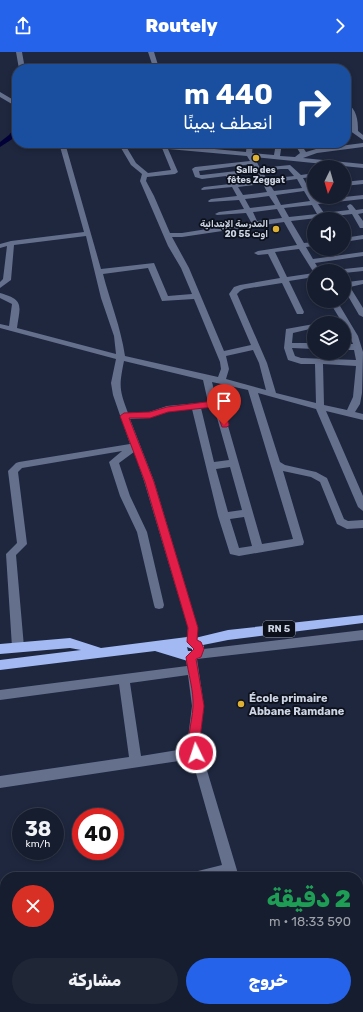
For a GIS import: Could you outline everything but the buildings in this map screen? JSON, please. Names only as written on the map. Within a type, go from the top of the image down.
[{"type":"main road","name":"RN 5","points":[[0,665],[151,646],[191,643],[228,635],[363,619]]},
{"type":"main road","name":"RN 5","points":[[0,650],[70,643],[102,652]]},
{"type":"main road","points":[[191,643],[199,649],[190,655],[181,647],[191,643]]},
{"type":"main road","name":"RN 5","points":[[151,646],[190,655]]},
{"type":"street","points":[[19,52],[21,64]]},
{"type":"street","points":[[151,52],[155,64]]},
{"type":"street","points":[[0,94],[12,102]]},
{"type":"street","points":[[351,110],[355,119],[355,132]]},
{"type":"street","points":[[351,129],[363,138]]},
{"type":"street","points":[[351,147],[363,146]]},
{"type":"street","points":[[63,148],[105,298],[118,336],[121,358],[116,383],[117,395],[135,446],[150,482],[187,605],[193,628],[191,643]]},
{"type":"street","points":[[124,148],[131,161],[143,171],[145,175]]},
{"type":"street","points":[[145,175],[175,172],[165,148]]},
{"type":"street","points":[[205,148],[217,151],[307,161]]},
{"type":"street","points":[[250,148],[249,154],[311,262],[363,254]]},
{"type":"street","points":[[277,157],[278,148]]},
{"type":"street","points":[[301,148],[304,152],[303,155]]},
{"type":"street","points":[[296,159],[316,151],[344,148]]},
{"type":"street","points":[[217,151],[223,165]]},
{"type":"street","points":[[254,162],[196,168],[195,170],[197,176],[202,177],[290,167],[299,177],[307,192]]},
{"type":"street","points":[[351,165],[363,166]]},
{"type":"street","points":[[351,167],[363,166]]},
{"type":"street","points":[[228,174],[255,223]]},
{"type":"street","points":[[145,175],[142,181],[151,196],[167,235],[186,268],[220,354],[225,369],[221,381]]},
{"type":"street","points":[[204,188],[307,176]]},
{"type":"street","points":[[351,183],[363,182]]},
{"type":"street","points":[[211,202],[305,189]]},
{"type":"street","points":[[351,198],[363,197]]},
{"type":"street","points":[[219,214],[307,204]]},
{"type":"street","points":[[349,204],[362,224]]},
{"type":"street","points":[[351,212],[363,211]]},
{"type":"street","points":[[167,235],[182,235],[255,223],[307,217]]},
{"type":"street","points":[[0,246],[10,243],[88,234]]},
{"type":"street","points":[[351,239],[363,237]]},
{"type":"street","points":[[0,286],[7,280],[10,243]]},
{"type":"street","points":[[258,253],[307,245]]},
{"type":"street","points":[[271,252],[300,312]]},
{"type":"street","points":[[98,272],[151,265],[165,299],[197,296]]},
{"type":"street","points":[[351,270],[363,269]]},
{"type":"street","points":[[272,395],[263,363],[233,294],[237,289],[243,287],[307,276]]},
{"type":"street","points":[[351,283],[363,282]]},
{"type":"street","points":[[351,294],[363,315]]},
{"type":"street","points":[[0,295],[15,302],[16,304],[13,330]]},
{"type":"street","points":[[0,326],[121,358],[252,388],[272,395],[363,417]]},
{"type":"street","points":[[307,327],[289,331],[289,353],[295,360],[360,363]]},
{"type":"street","points":[[349,414],[354,409],[357,402],[360,363],[359,342],[351,331]]},
{"type":"street","points":[[288,345],[307,346]]},
{"type":"street","points":[[220,354],[256,347]]},
{"type":"street","points":[[318,362],[320,407],[363,507]]},
{"type":"street","points":[[207,378],[213,404]]},
{"type":"street","points":[[196,406],[223,516],[234,551],[239,552],[299,542],[252,388]]},
{"type":"street","points":[[124,416],[150,415],[167,410],[213,404],[218,405],[258,549]]},
{"type":"street","points":[[135,446],[114,462],[125,496],[142,532],[159,605]]},
{"type":"street","points":[[18,647],[11,554],[22,544],[13,471],[19,465],[135,446]]},
{"type":"street","points":[[210,466],[235,463]]},
{"type":"street","points":[[276,464],[283,468],[320,476],[326,483],[340,521],[347,525],[363,524]]},
{"type":"street","points":[[223,516],[248,513]]},
{"type":"street","points":[[230,872],[196,753],[194,738],[198,706],[190,655],[363,635]]},
{"type":"street","points":[[0,695],[192,670]]},
{"type":"street","points":[[124,679],[136,762]]},
{"type":"street","points":[[0,782],[196,753]]},
{"type":"waterway","points":[[0,145],[12,137]]},
{"type":"place","name":"Salle des fêtes Zeggat","points":[[256,158]]},
{"type":"place","name":"المدرسة الإبتدائية 20 اوت 55","points":[[276,229]]},
{"type":"place","name":"École primaire Abbane Ramdane","points":[[241,704]]},
{"type":"route","points":[[196,753],[194,738],[198,706],[191,657],[197,654],[199,649],[197,645],[192,642],[194,636],[193,628],[187,605],[150,482],[124,416],[150,415],[167,410],[214,404],[219,406],[224,425]]}]
